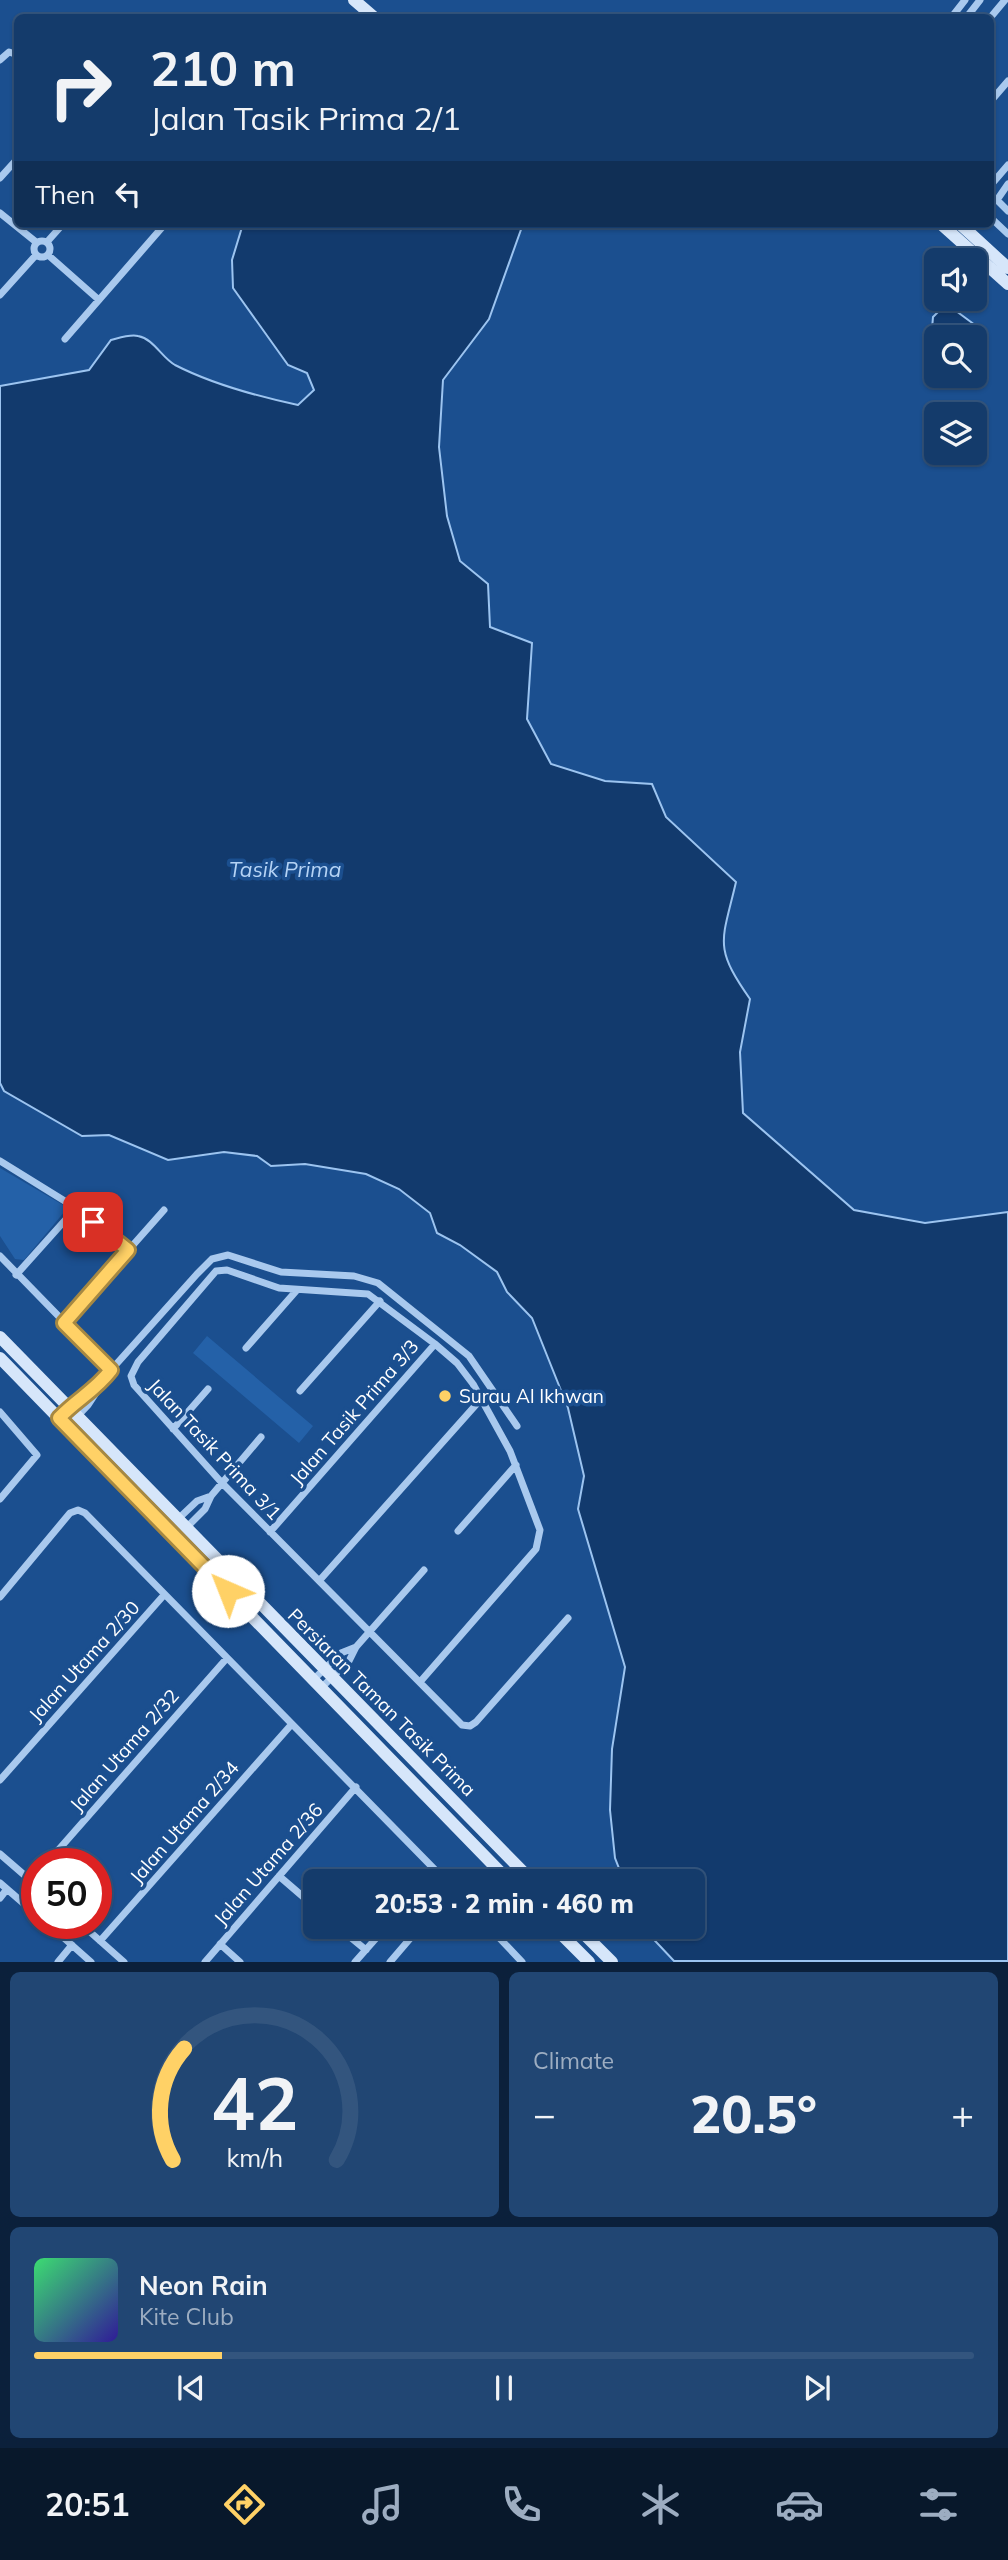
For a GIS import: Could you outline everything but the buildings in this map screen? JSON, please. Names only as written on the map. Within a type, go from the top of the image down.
[{"type":"main road","points":[[354,0],[370,14]]},
{"type":"main road","points":[[945,228],[1008,284]]},
{"type":"main road","points":[[964,228],[1008,268]]},
{"type":"main road","name":"Persiaran Taman Tasik Prima","points":[[0,1337],[68,1418],[317,1684],[497,1869]]},
{"type":"main road","name":"Persiaran Taman Tasik Prima","points":[[0,1359],[68,1418],[181,1525],[519,1869]]},
{"type":"main road","points":[[566,1939],[589,1962]]},
{"type":"main road","points":[[589,1939],[612,1962]]},
{"type":"street","points":[[954,14],[965,0]]},
{"type":"street","points":[[969,14],[980,0]]},
{"type":"street","points":[[993,14],[1004,0]]},
{"type":"street","points":[[994,97],[1008,81]]},
{"type":"street","points":[[0,178],[14,162]]},
{"type":"street","points":[[994,181],[1008,165]]},
{"type":"street","points":[[1008,184],[997,200],[1008,211]]},
{"type":"street","points":[[0,213],[14,224]]},
{"type":"street","points":[[994,221],[1008,234]]},
{"type":"street","points":[[19,228],[36,242],[47,242],[59,228]]},
{"type":"street","points":[[65,339],[162,228]]},
{"type":"street","points":[[36,242],[33,250],[36,255]]},
{"type":"street","points":[[47,242],[50,250],[48,255]]},
{"type":"street","points":[[0,295],[36,255],[48,255],[99,300]]},
{"type":"street","points":[[0,1161],[76,1208],[128,1250]]},
{"type":"street","points":[[16,1275],[76,1208]]},
{"type":"street","points":[[64,1323],[164,1210]]},
{"type":"street","points":[[68,1418],[88,1405],[96,1389],[111,1370],[197,1274],[212,1259],[228,1255],[282,1272],[354,1276],[378,1283],[469,1356],[517,1426]]},
{"type":"street","points":[[0,1256],[111,1370]]},
{"type":"street","name":"Jalan Tasik Prima 3/1","points":[[420,1682],[536,1549],[540,1530],[516,1465],[482,1398],[457,1363],[380,1301],[368,1294],[279,1288],[227,1270],[216,1271],[138,1362],[131,1376],[139,1392],[222,1483],[462,1725],[470,1726],[493,1704],[568,1618]]},
{"type":"street","points":[[246,1348],[297,1290]]},
{"type":"street","points":[[300,1391],[380,1301]]},
{"type":"street","name":"Jalan Tasik Prima 3/3","points":[[270,1532],[435,1343]]},
{"type":"street","points":[[68,1418],[81,1396],[96,1389]]},
{"type":"street","points":[[173,1429],[208,1389]]},
{"type":"street","points":[[319,1581],[482,1398]]},
{"type":"street","points":[[0,1412],[37,1455],[0,1499]]},
{"type":"street","points":[[181,1525],[205,1509],[211,1496],[261,1437]]},
{"type":"street","points":[[458,1531],[516,1465]]},
{"type":"street","points":[[181,1525],[197,1501],[211,1496]]},
{"type":"street","points":[[0,1597],[70,1513],[78,1510],[86,1513],[433,1869]]},
{"type":"street","points":[[317,1684],[328,1674],[341,1653],[356,1647],[424,1570]]},
{"type":"street","name":"Jalan Utama 2/30","points":[[0,1780],[164,1595]]},
{"type":"street","name":"Jalan Utama 2/32","points":[[60,1848],[227,1658]]},
{"type":"street","name":"Jalan Utama 2/34","points":[[100,1941],[291,1725]]},
{"type":"street","name":"Jalan Utama 2/36","points":[[205,1962],[356,1787]]},
{"type":"street","points":[[0,1854],[21,1870]]},
{"type":"street","points":[[279,1876],[303,1897]]},
{"type":"street","points":[[0,1883],[21,1901]]},
{"type":"street","points":[[0,1898],[7,1889]]},
{"type":"street","points":[[65,1939],[90,1962]]},
{"type":"street","points":[[353,1939],[366,1950]]},
{"type":"street","points":[[355,1962],[376,1939]]},
{"type":"street","points":[[390,1962],[410,1939]]},
{"type":"street","points":[[501,1939],[522,1962]]},
{"type":"street","points":[[100,1941],[124,1962]]},
{"type":"street","points":[[220,1944],[240,1962]]},
{"type":"street","points":[[58,1962],[72,1945]]},
{"type":"street","points":[[509,1962],[515,1954]]},
{"type":"shaded area","points":[[0,1168],[63,1205],[65,1211],[24,1260],[15,1259],[0,1236]]},
{"type":"shaded area","points":[[207,1336],[313,1426],[299,1443],[193,1353]]},
{"type":"water","name":"Tasik Prima","points":[[242,228],[522,228],[489,319],[443,380],[439,447],[447,516],[460,561],[488,584],[490,627],[532,643],[527,719],[551,764],[605,781],[652,784],[666,817],[736,882],[724,943],[730,967],[750,999],[740,1052],[743,1113],[854,1210],[925,1223],[1008,1212],[1008,1961],[674,1961],[653,1939],[705,1939],[705,1869],[619,1869],[615,1858],[610,1810],[612,1749],[625,1667],[578,1509],[584,1476],[568,1408],[532,1318],[507,1292],[497,1272],[460,1245],[437,1233],[430,1213],[399,1189],[366,1174],[305,1164],[271,1166],[257,1156],[224,1152],[168,1160],[109,1135],[82,1136],[4,1091],[0,1083],[0,386],[89,370],[111,340],[135,336],[149,341],[170,362],[189,372],[235,389],[298,405],[314,390],[307,373],[288,365],[233,288],[232,260]]},
{"type":"water","points":[[939,311],[956,311],[975,325],[932,325],[933,317]]},
{"type":"place","name":"Surau Al Ikhwan","points":[[445,1396]]},
{"type":"route","points":[[93,1222],[128,1250],[64,1323],[111,1370],[96,1389],[81,1396],[59,1418],[228,1591]]}]
